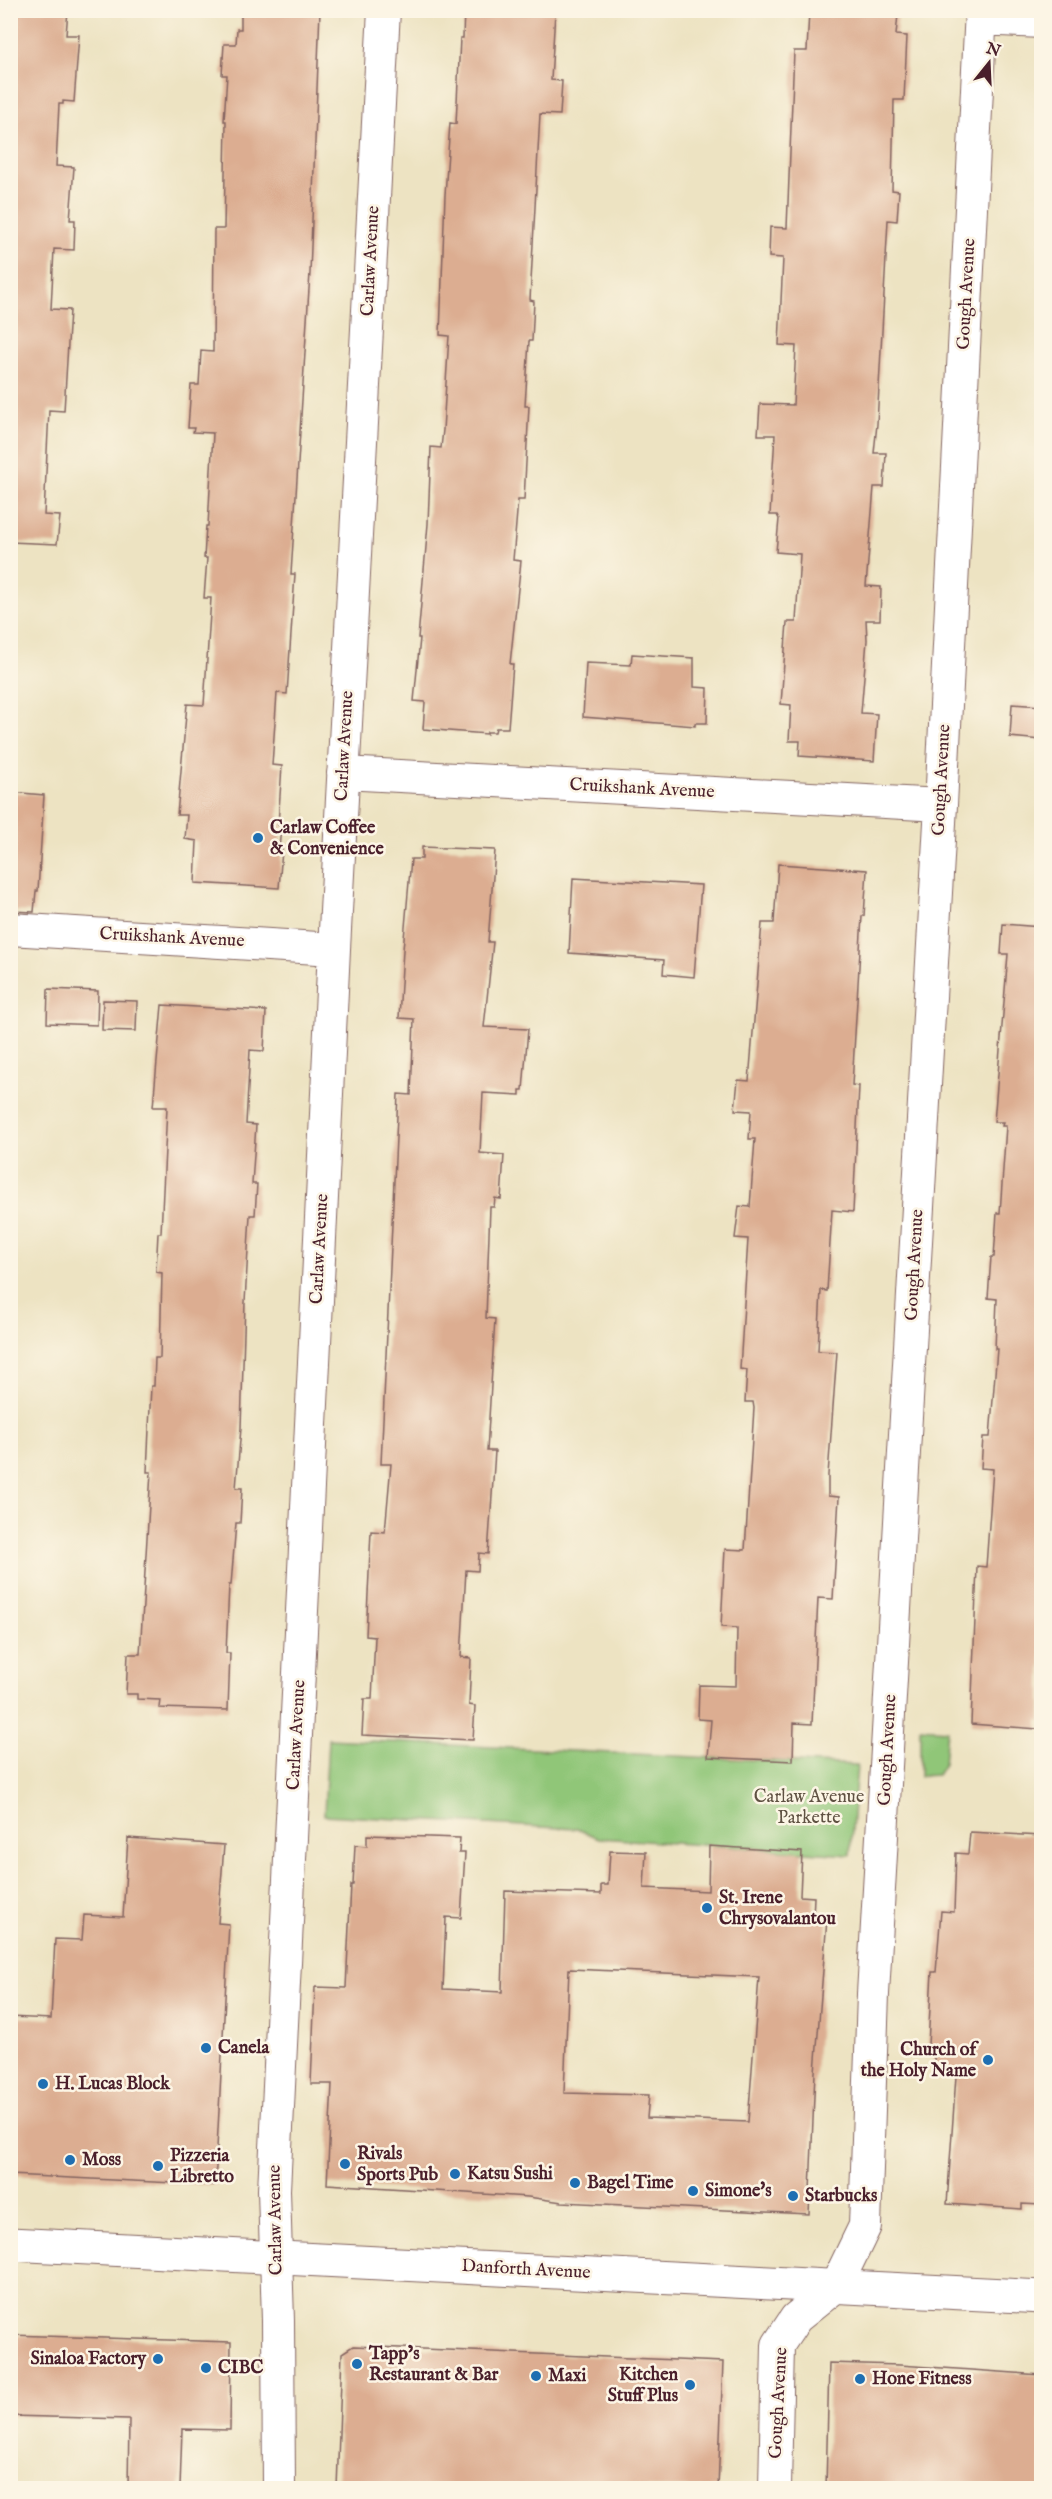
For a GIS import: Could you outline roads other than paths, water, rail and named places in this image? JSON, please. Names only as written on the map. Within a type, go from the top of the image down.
[{"type":"main road","name":"Danforth Avenue","points":[[10,2244],[1041,2297]]},
{"type":"street","name":"Carlaw Avenue","points":[[279,2488],[274,2190],[280,2037],[343,773],[384,10]]},
{"type":"street","points":[[981,15],[1041,22]]},
{"type":"street","name":"Gough Avenue","points":[[775,2488],[778,2345],[796,2318],[836,2286],[865,2226],[874,1982],[941,805],[981,15]]},
{"type":"street","name":"Cruikshank Avenue","points":[[343,773],[941,805]]},
{"type":"street","name":"Cruikshank Avenue","points":[[10,928],[334,949]]},
{"type":"place","name":"Carlaw Coffee & Convenience","points":[[258,838]]},
{"type":"place","name":"St. Irene Chrysovalantou","points":[[707,1908]]},
{"type":"place","name":"Canela","points":[[206,2048]]},
{"type":"place","name":"Church of the Holy Name","points":[[988,2060]]},
{"type":"place","name":"H. Lucas Block","points":[[43,2084]]},
{"type":"place","name":"Moss","points":[[70,2160]]},
{"type":"place","name":"Rivals Sports Pub","points":[[345,2164]]},
{"type":"place","name":"Pizzeria Libretto","points":[[158,2166]]},
{"type":"place","name":"Katsu Sushi","points":[[455,2174]]},
{"type":"place","name":"Bagel Time","points":[[575,2183]]},
{"type":"place","name":"Simone's","points":[[693,2191]]},
{"type":"place","name":"Starbucks","points":[[793,2196]]},
{"type":"place","name":"Sinaloa Factory","points":[[158,2359]]},
{"type":"place","name":"Tapp’s Restaurant & Bar","points":[[357,2364]]},
{"type":"place","name":"CIBC","points":[[206,2368]]},
{"type":"place","name":"Maxi","points":[[536,2376]]},
{"type":"place","name":"Hone Fitness","points":[[860,2379]]},
{"type":"place","name":"Kitchen Stuff Plus","points":[[690,2385]]},
{"type":"park label","name":"Carlaw Avenue Parkette","points":[[809,1807]]}]
